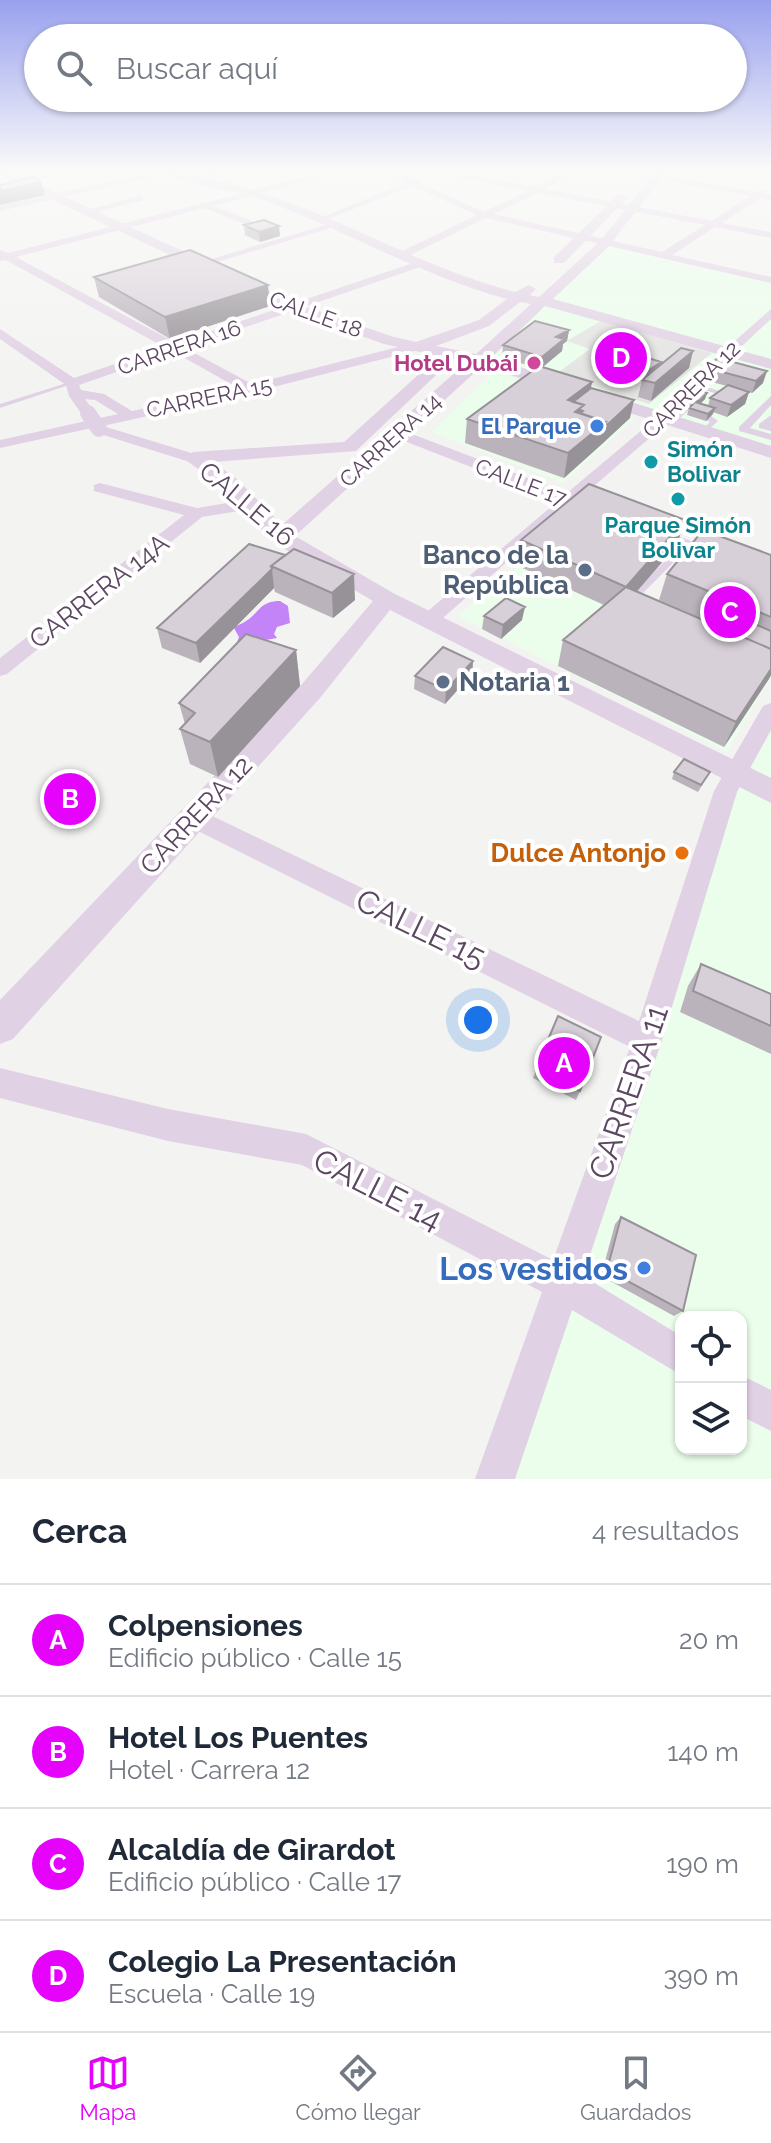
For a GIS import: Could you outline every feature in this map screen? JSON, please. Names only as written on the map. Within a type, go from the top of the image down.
[{"type":"street","points":[[2,256],[75,239]]},
{"type":"street","name":"CALLE 18","points":[[152,239],[297,306],[390,341],[478,359],[680,413],[771,452]]},
{"type":"street","points":[[169,273],[286,239]]},
{"type":"street","points":[[370,239],[471,285],[563,305],[771,364]]},
{"type":"street","points":[[404,254],[435,239]]},
{"type":"street","points":[[418,346],[484,323],[520,298],[580,239]]},
{"type":"street","points":[[585,239],[771,280]]},
{"type":"street","name":"CARRERA 14","points":[[281,537],[399,434],[608,239]]},
{"type":"street","points":[[663,256],[690,239]]},
{"type":"street","points":[[2,256],[250,389]]},
{"type":"street","name":"CARRERA 16","points":[[74,388],[173,349],[422,263]]},
{"type":"street","points":[[82,298],[96,294]]},
{"type":"street","name":"CARRERA 12","points":[[429,620],[655,426],[680,413],[726,352],[771,313]]},
{"type":"street","name":"CALLE 16","points":[[0,333],[74,388],[99,429],[193,458],[230,483],[281,537],[387,599],[771,791]]},
{"type":"street","name":"CARRERA 15","points":[[0,444],[250,389],[418,346]]},
{"type":"street","name":"CARRERA 14","points":[[193,458],[349,447],[444,360],[447,356],[444,352]]},
{"type":"street","points":[[74,388],[99,397],[128,414]]},
{"type":"street","points":[[771,399],[743,429],[771,437]]},
{"type":"street","points":[[771,418],[763,426],[771,428]]},
{"type":"street","name":"CALLE 17","points":[[399,434],[597,511]]},
{"type":"street","points":[[100,488],[197,513],[251,504]]},
{"type":"street","name":"CARRERA 14A","points":[[0,669],[197,513]]},
{"type":"street","points":[[627,522],[685,545],[683,548]]},
{"type":"street","name":"CARRERA 12","points":[[0,1026],[311,691],[387,599]]},
{"type":"street","name":"CARRERA 11","points":[[495,1479],[647,1040],[726,791],[771,711]]},
{"type":"street","name":"CALLE 15","points":[[194,818],[647,1040]]},
{"type":"street","name":"CALLE 14","points":[[0,1083],[168,1125],[306,1150],[561,1283],[675,1353]]},
{"type":"street","points":[[747,1398],[771,1412]]},
{"type":"lane","points":[[0,406],[74,388]]},
{"type":"lane","points":[[696,391],[714,391],[696,391]]},
{"type":"lane","points":[[635,596],[683,548]]},
{"type":"shaded area","points":[[604,244],[771,280],[771,452],[480,359]]},
{"type":"shaded area","points":[[601,321],[712,353],[649,404],[556,374],[590,349],[567,341]]},
{"type":"shaded area","points":[[493,372],[635,418],[563,483],[432,432]]},
{"type":"shaded area","points":[[518,566],[619,612],[640,592],[771,648],[771,676],[727,752],[458,616]]},
{"type":"shaded area","points":[[280,601],[288,606],[290,623],[277,627],[274,634],[277,638],[236,645],[239,637],[234,628],[251,618],[264,605]]},
{"type":"shaded area","points":[[771,711],[771,1479],[495,1479],[726,791]]},
{"type":"building","points":[[190,250],[268,285],[165,317],[94,277]]},
{"type":"building","points":[[535,321],[569,330],[556,337],[564,339],[542,357],[503,345]]},
{"type":"building","points":[[681,348],[693,351],[655,383],[642,380]]},
{"type":"building","points":[[639,355],[661,362],[642,375],[620,368]]},
{"type":"building","points":[[718,358],[767,371],[756,381],[707,368]]},
{"type":"building","points":[[539,366],[592,382],[568,400],[584,405],[575,412],[606,422],[568,453],[467,419]]},
{"type":"building","points":[[728,385],[749,392],[731,405],[710,398]]},
{"type":"building","points":[[591,388],[634,400],[605,427],[606,422],[580,413],[583,411],[579,409],[584,405],[573,402]]},
{"type":"building","points":[[692,388],[707,393],[699,401],[684,396]]},
{"type":"building","points":[[695,402],[715,408],[708,414],[689,408]]},
{"type":"building","points":[[589,484],[685,520],[626,587],[521,540]]},
{"type":"building","points":[[703,530],[771,555],[771,617],[667,574]]},
{"type":"building","points":[[249,544],[285,555],[196,643],[157,628]]},
{"type":"building","points":[[294,549],[354,574],[332,593],[271,566]]},
{"type":"building","points":[[626,587],[771,649],[771,669],[736,722],[563,640]]},
{"type":"building","points":[[506,598],[525,607],[503,625],[484,616]]},
{"type":"building","points":[[736,616],[771,631],[771,649],[724,629]]},
{"type":"building","points":[[246,634],[296,650],[210,742],[180,729],[195,713],[179,703]]},
{"type":"building","points":[[443,647],[473,661],[446,690],[415,676]]},
{"type":"building","points":[[684,759],[710,772],[701,785],[674,772]]},
{"type":"building","points":[[701,964],[771,994],[771,1026],[693,991]]},
{"type":"building","points":[[558,1016],[601,1037],[580,1091],[536,1068]]},
{"type":"building","name":"Los vestidos","points":[[621,1217],[696,1255],[683,1311],[607,1270]]},
{"type":"place","name":"Colegio La Presentación","points":[[621,358]]},
{"type":"place","name":"Hotel Dubái","points":[[534,363]]},
{"type":"place","name":"El Parque","points":[[597,426]]},
{"type":"place","name":"Simón Bolivar","points":[[651,462]]},
{"type":"place","name":"Parque Simón Bolivar","points":[[678,499]]},
{"type":"place","name":"Banco de la República","points":[[585,570]]},
{"type":"place","name":"Alcaldía de Girardot","points":[[730,612]]},
{"type":"place","name":"Notaria 1","points":[[443,682]]},
{"type":"place","name":"Hotel Los Puentes","points":[[70,799]]},
{"type":"place","name":"Dulce Antonjo","points":[[682,853]]},
{"type":"place","name":"Colpensiones","points":[[564,1063]]},
{"type":"place","name":"Los vestidos","points":[[644,1268]]}]
